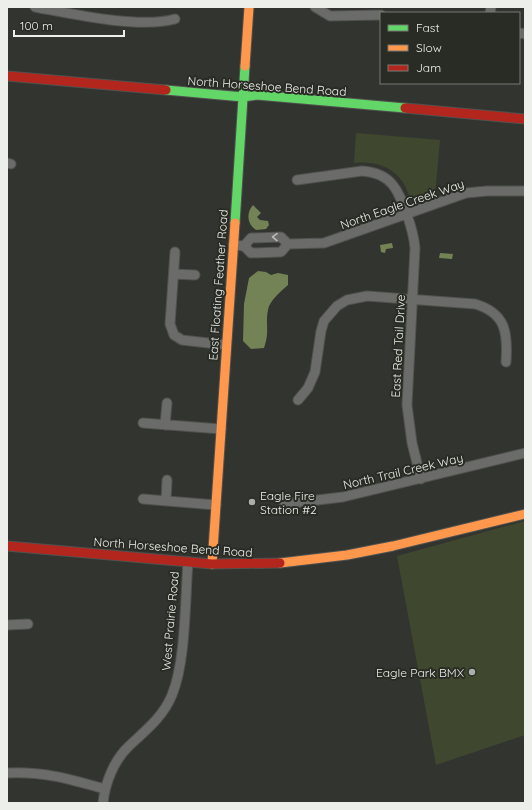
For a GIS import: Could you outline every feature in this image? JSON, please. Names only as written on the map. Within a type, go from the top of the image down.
[{"type":"main road","name":"East Floating Feather Road","points":[[212,564],[249,7]]},
{"type":"main road","name":"North Horseshoe Bend Road","points":[[7,76],[243,97],[257,95],[525,119]]},
{"type":"main road","name":"North Horseshoe Bend Road","points":[[7,546],[212,564],[273,564],[347,555],[393,546],[525,514]]},
{"type":"street","points":[[35,7],[86,12],[156,22],[175,19]]},
{"type":"street","points":[[315,7],[330,16],[380,15]]},
{"type":"street","name":"East Red Tail Drive","points":[[297,180],[362,171],[372,172],[385,178],[396,188],[414,237],[415,248],[407,405],[412,442],[421,479]]},
{"type":"street","name":"North Eagle Creek Way","points":[[244,246],[251,238],[281,237],[288,244],[324,243],[476,191],[525,191]]},
{"type":"street","name":"North Eagle Creek Way","points":[[233,245],[244,246],[251,253],[258,253],[281,252],[288,244]]},
{"type":"street","points":[[175,252],[170,324],[174,335],[182,340],[226,345]]},
{"type":"street","points":[[174,274],[195,275]]},
{"type":"street","points":[[298,400],[308,388],[315,372],[321,331],[324,321],[337,306],[347,300],[362,297],[475,304],[485,307],[495,314],[502,322],[506,332],[506,362]]},
{"type":"street","points":[[165,425],[167,403]]},
{"type":"street","points":[[143,424],[221,429]]},
{"type":"street","name":"North Trail Creek Way","points":[[284,504],[344,497],[525,453]]},
{"type":"street","points":[[166,501],[167,480]]},
{"type":"street","points":[[143,499],[216,505]]},
{"type":"street","name":"West Prairie Road","points":[[103,803],[105,789],[117,763],[128,747],[163,713],[172,694],[178,673],[183,639],[188,562]]},
{"type":"street","points":[[7,625],[28,624]]},
{"type":"street","points":[[7,774],[41,773],[105,789]]},
{"type":"shaded area","points":[[356,133],[440,140],[435,195],[417,201],[411,199],[400,178],[389,169],[376,164],[354,163]]},
{"type":"shaded area","points":[[253,205],[261,213],[257,217],[260,220],[268,221],[269,225],[266,229],[256,230],[249,222],[248,215]]},
{"type":"shaded area","points":[[392,243],[393,248],[386,249],[385,253],[381,252],[380,245]]},
{"type":"shaded area","points":[[440,253],[453,254],[452,259],[439,258]]},
{"type":"shaded area","points":[[258,271],[266,272],[271,275],[278,273],[288,275],[288,285],[276,296],[269,307],[267,315],[267,337],[264,348],[251,349],[243,341],[244,304],[249,278]]},
{"type":"shaded area","name":"Eagle Park BMX","points":[[525,521],[525,735],[436,765],[397,556]]},
{"type":"traffic: fast","points":[[235,223],[245,66]]},
{"type":"traffic: fast","points":[[166,90],[243,97],[257,95],[405,108]]},
{"type":"traffic: slow","points":[[245,66],[249,7]]},
{"type":"traffic: slow","points":[[212,564],[235,223]]},
{"type":"traffic: slow","points":[[280,563],[347,555],[393,546],[525,514]]},
{"type":"traffic: jam","points":[[7,76],[166,90]]},
{"type":"traffic: jam","points":[[405,108],[525,119]]},
{"type":"traffic: jam","points":[[7,546],[212,564],[280,563]]},
{"type":"place","name":"Eagle Fire Station #2","points":[[252,502]]},
{"type":"place","name":"Eagle Park BMX","points":[[472,672]]}]
